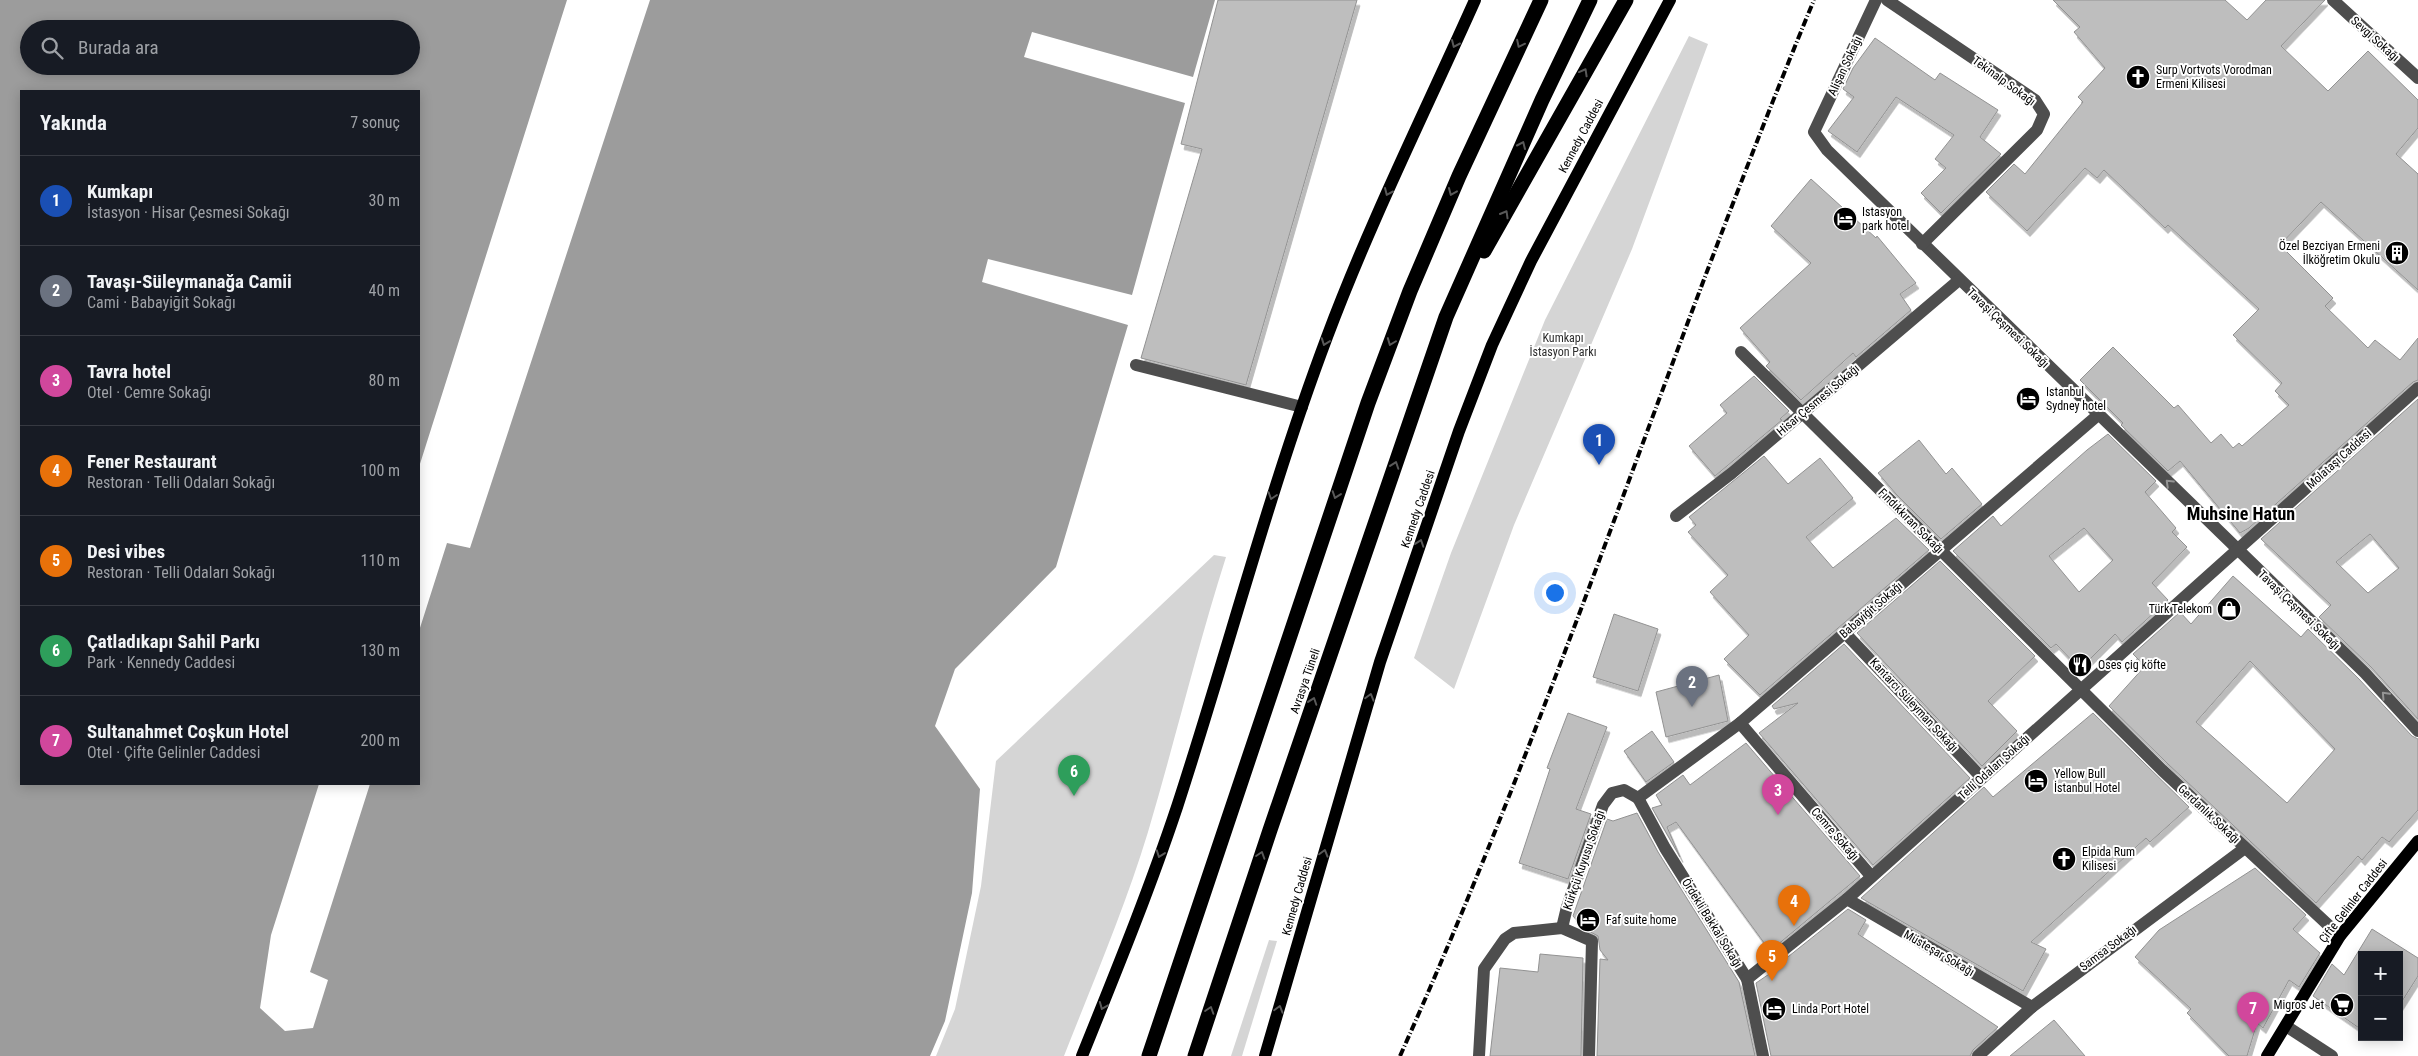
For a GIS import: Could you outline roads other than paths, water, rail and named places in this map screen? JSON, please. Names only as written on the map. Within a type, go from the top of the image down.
[{"type":"highway","points":[[1149,1056],[1368,403],[1410,291],[1459,176],[1541,0]]},
{"type":"highway","points":[[1446,318],[1542,100],[1590,0]]},
{"type":"highway","points":[[1446,318],[1626,0]]},
{"type":"highway","name":"Avrasya Tüneli","points":[[1195,1056],[1273,821],[1446,318]]},
{"type":"main road","points":[[1082,1056],[1126,946],[1176,808],[1257,541],[1327,337],[1376,219],[1475,0]]},
{"type":"main road","name":"Kennedy Caddesi","points":[[1265,1056],[1380,662],[1459,431],[1492,345],[1531,261],[1670,0]]},
{"type":"main road","name":"Çifte Gelinler Caddesi","points":[[2267,1056],[2340,936],[2418,842]]},
{"type":"street","name":"Alişan Sokağı","points":[[1814,132],[1876,0]]},
{"type":"street","name":"Tekinalp Sokağı","points":[[1887,0],[2035,100],[2044,114],[2037,130],[1922,244]]},
{"type":"street","name":"Sevgi Sokağı","points":[[2333,0],[2418,78]]},
{"type":"street","name":"Tavaşi Çeşmesi Sokağı","points":[[1814,132],[1827,150],[1922,244],[2365,673],[2418,731]]},
{"type":"street","name":"Hisar Çesmesi Sokağı","points":[[1676,516],[1732,473],[1959,280]]},
{"type":"street","name":"Fındıkkıran Sokağı","points":[[1741,352],[2082,688]]},
{"type":"street","points":[[1136,364],[1302,407]]},
{"type":"street","name":"Molataşı Caddesi","points":[[2237,550],[2418,388]]},
{"type":"street","name":"Babayiğit Sokağı","points":[[1638,798],[1740,723],[2098,415]]},
{"type":"street","name":"Telli Odaları Sokağı","points":[[1747,978],[1847,899],[2237,550]]},
{"type":"street","name":"Kantarcı Süleyman Sokağı","points":[[1845,633],[1982,778]]},
{"type":"street","name":"Gerdanlık Sokağı","points":[[2082,688],[2162,770],[2340,936]]},
{"type":"street","name":"Cemre Sokağı","points":[[1740,723],[1871,876]]},
{"type":"street","name":"Kürkçü Kuyusu Sokağı","points":[[1562,928],[1567,907],[1603,805],[1612,793],[1624,790],[1638,798]]},
{"type":"street","name":"Ördekli Bakkal Sokağı","points":[[1638,798],[1665,848],[1747,978],[1763,1056]]},
{"type":"street","name":"Samsa Sokağı","points":[[1978,1056],[2032,1007],[2244,848]]},
{"type":"street","name":"Müsteşar Sokağı","points":[[1847,899],[2032,1007]]},
{"type":"street","points":[[1480,1056],[1484,969],[1505,939],[1514,934],[1562,928],[1592,941],[1589,1056]]},
{"type":"street","points":[[2286,1026],[2332,1056]]},
{"type":"railway","points":[[1400,1056],[1510,795],[1710,264],[1814,0]]},
{"type":"place","name":"Surp Vortvots Vorodman Ermeni Kilisesi","points":[[2138,77]]},
{"type":"place","name":"Istasyon park hotel","points":[[1845,219]]},
{"type":"place","name":"Özel Bezciyan Ermeni İlköğretim Okulu","points":[[2397,253]]},
{"type":"place","name":"Istanbul Sydney hotel","points":[[2028,399]]},
{"type":"place","name":"Kumkapı","points":[[1599,465]]},
{"type":"place","name":"Türk Telekom","points":[[2229,609]]},
{"type":"place","name":"Oses çig köfte","points":[[2080,665]]},
{"type":"place","name":"Tavaşı-Süleymanağa Camii","points":[[1692,707]]},
{"type":"place","name":"Yellow Bull İstanbul Hotel","points":[[2036,781]]},
{"type":"place","name":"Çatladıkapı Sahil Parkı","points":[[1074,796]]},
{"type":"place","name":"Tavra hotel","points":[[1778,815]]},
{"type":"place","name":"Elpida Rum Kilisesi","points":[[2064,859]]},
{"type":"place","name":"Faf suite home","points":[[1588,920]]},
{"type":"place","name":"Fener Restaurant","points":[[1794,926]]},
{"type":"place","name":"Desi vibes","points":[[1772,981]]},
{"type":"place","name":"Migros Jet","points":[[2342,1005]]},
{"type":"place","name":"Linda Port Hotel","points":[[1774,1009]]},
{"type":"place","name":"Sultanahmet Coşkun Hotel","points":[[2253,1033]]},
{"type":"district","name":"Muhsine Hatun","points":[[2241,514]]},
{"type":"park label","name":"Kumkapı İstasyon Parkı","points":[[1563,345]]}]
